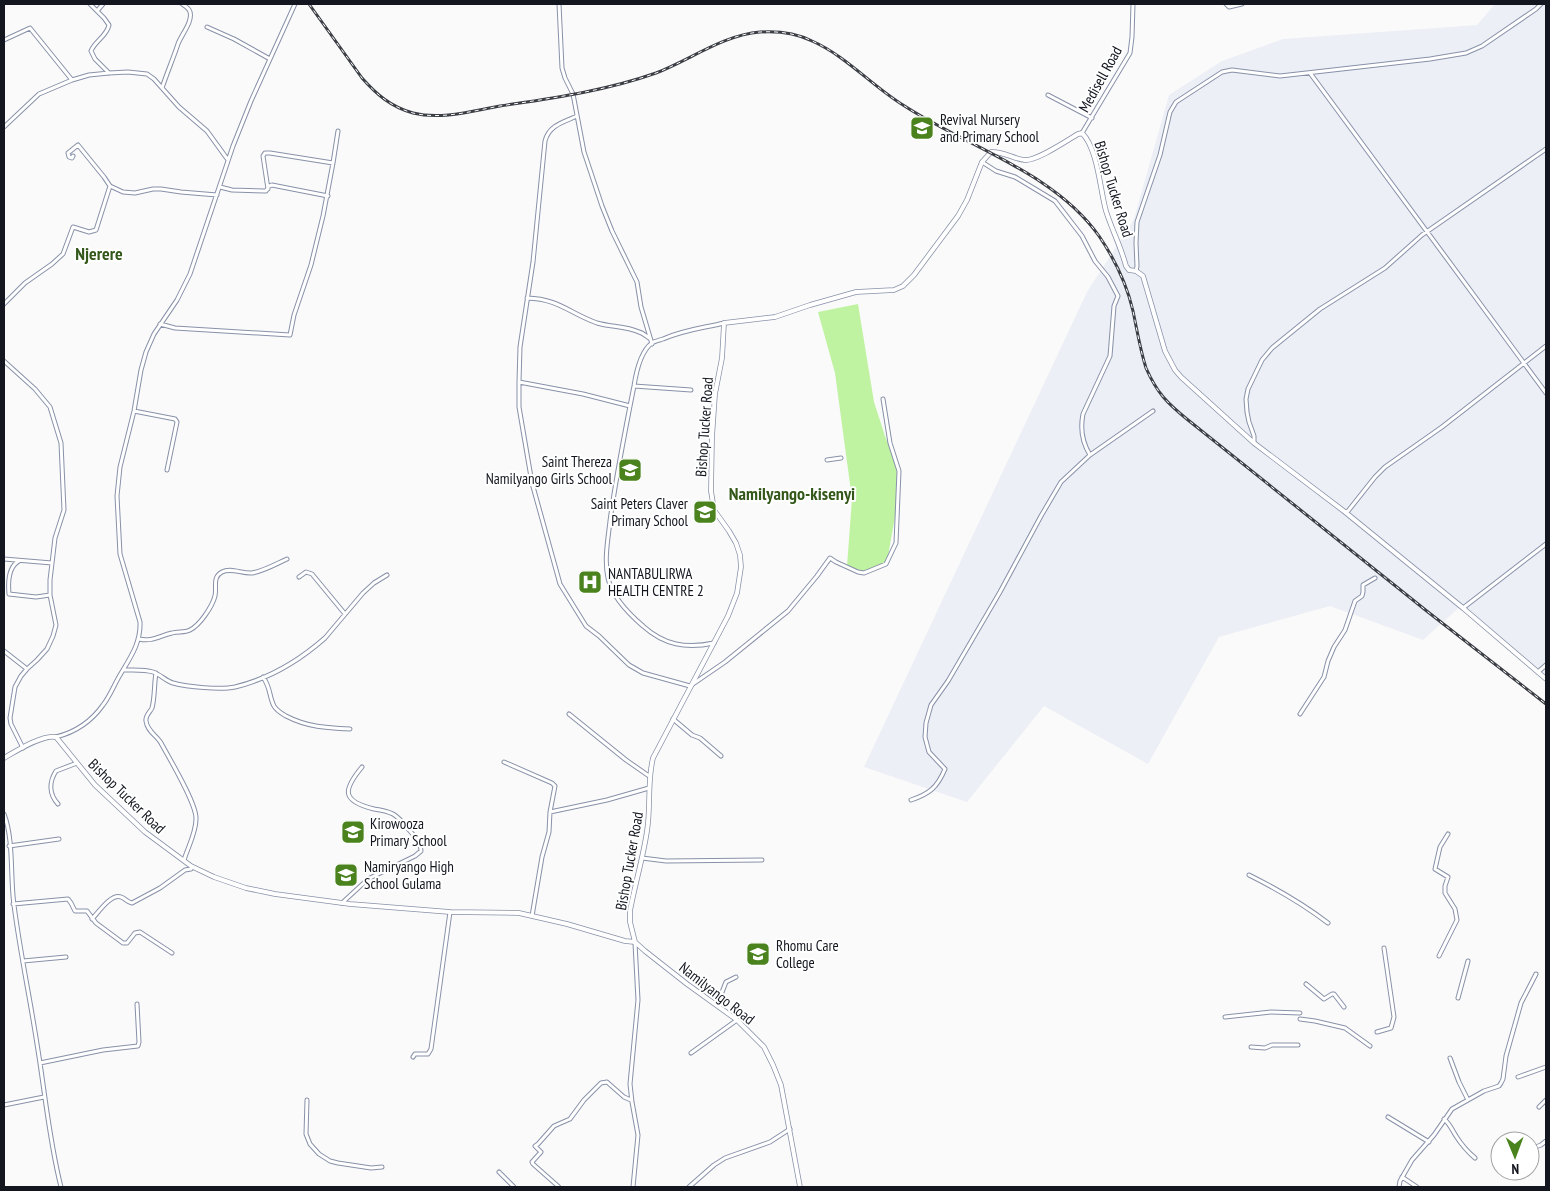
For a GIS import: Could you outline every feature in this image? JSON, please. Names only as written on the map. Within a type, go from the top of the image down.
[{"type":"main road","name":"Bishop Tucker Road","points":[[982,162],[992,151],[1025,160],[1036,158],[1078,134],[1082,134],[1092,149],[1106,211],[1126,266],[1129,270],[1136,271],[1143,276],[1163,345],[1175,370],[1254,443],[1345,512],[1463,608],[1546,679]]},
{"type":"main road","points":[[724,323],[775,317],[856,292],[898,289],[914,275],[958,216],[968,200],[982,162]]},
{"type":"main road","name":"Bishop Tucker Road","points":[[56,737],[95,785],[145,832],[191,866],[214,877],[246,888],[285,896],[342,903],[450,912],[508,912],[568,924],[625,941],[635,942],[630,922],[630,911],[649,819],[649,776],[653,758],[728,616],[738,593],[741,567],[740,555],[736,543],[714,510],[711,498],[715,394],[722,358],[724,323]]},
{"type":"main road","points":[[4,758],[43,738],[56,737]]},
{"type":"main road","name":"Namilyango Road","points":[[635,942],[737,1020],[764,1047],[781,1085],[800,1187]]},
{"type":"street","points":[[90,4],[109,25],[109,28],[91,51],[95,59],[109,73]]},
{"type":"street","points":[[97,11],[103,4]]},
{"type":"street","points":[[162,88],[189,20],[189,9],[182,4]]},
{"type":"street","points":[[56,737],[70,734],[87,722],[103,705],[135,650],[140,631],[138,612],[120,554],[117,496],[120,467],[134,411],[143,361],[160,324],[177,300],[190,274],[248,110],[294,4]]},
{"type":"street","points":[[558,4],[562,68],[573,94],[584,152],[602,206],[637,282],[641,307],[652,344]]},
{"type":"street","name":"Medisell Road","points":[[1082,134],[1130,53],[1133,4]]},
{"type":"street","points":[[1226,4],[1229,7],[1242,4]]},
{"type":"street","points":[[1136,271],[1137,222],[1160,155],[1170,112],[1176,102],[1222,72],[1232,70],[1280,76],[1430,59],[1466,52],[1482,46],[1541,4]]},
{"type":"street","points":[[207,27],[234,38],[270,59]]},
{"type":"street","points":[[4,40],[30,28],[72,80]]},
{"type":"street","points":[[1310,72],[1546,393]]},
{"type":"street","points":[[4,126],[38,94],[72,80],[89,75],[109,73],[147,74],[207,131],[229,161]]},
{"type":"street","points":[[1048,95],[1092,118]]},
{"type":"street","points":[[577,116],[555,126],[546,136],[528,298],[520,347],[519,407],[532,484],[560,584],[586,626],[629,665],[643,673],[690,686],[732,656],[788,611],[818,576],[830,558],[860,573],[883,566],[888,562],[896,539],[899,471],[890,443],[883,399]]},
{"type":"street","points":[[160,324],[175,328],[290,335],[294,315],[311,265],[328,196],[338,131]]},
{"type":"street","points":[[73,156],[72,158],[69,157],[68,153],[78,145],[110,186],[125,192],[135,193],[161,189],[217,195]]},
{"type":"street","points":[[1254,443],[1246,399],[1248,389],[1262,360],[1272,348],[1320,309],[1385,268],[1428,231],[1546,149]]},
{"type":"street","points":[[268,190],[263,156],[265,153],[334,163]]},
{"type":"street","points":[[982,162],[996,170],[1016,177],[1056,201],[1082,236],[1095,261],[1104,270],[1118,296],[1114,306],[1110,356],[1083,414],[1081,423],[1085,447],[1090,455]]},
{"type":"street","points":[[268,190],[269,186],[272,185],[328,196]]},
{"type":"street","points":[[4,304],[25,282],[52,264],[63,254],[73,227],[89,232],[96,230],[110,186]]},
{"type":"street","points":[[220,187],[232,190],[268,190]]},
{"type":"street","points":[[528,298],[556,302],[580,316],[600,324],[639,331],[650,338]]},
{"type":"street","points":[[714,643],[677,645],[666,642],[649,632],[630,616],[611,587],[606,566],[606,548],[630,406],[637,370],[643,356],[652,344],[677,333],[724,323]]},
{"type":"street","points":[[1345,512],[1348,511],[1385,467],[1442,427],[1546,346]]},
{"type":"street","points":[[4,361],[50,407],[61,443],[64,510],[55,538],[50,595],[56,620],[54,636],[47,649],[27,668],[15,687],[10,718],[23,748]]},
{"type":"street","points":[[519,382],[583,394],[630,406]]},
{"type":"street","points":[[634,386],[691,390]]},
{"type":"street","points":[[134,411],[176,419],[177,422],[167,470]]},
{"type":"street","points":[[911,800],[927,794],[941,779],[945,769],[929,752],[925,738],[926,723],[931,705],[948,681],[1000,592],[1061,482],[1090,455],[1153,411]]},
{"type":"street","points":[[827,460],[841,458]]},
{"type":"street","points":[[1463,608],[1546,544]]},
{"type":"street","points":[[4,559],[52,563]]},
{"type":"street","points":[[138,639],[152,640],[170,633],[193,629],[215,596],[217,575],[224,571],[254,572],[288,559]]},
{"type":"street","points":[[19,561],[11,568],[9,594],[36,598],[50,595]]},
{"type":"street","points":[[299,577],[306,572],[312,574],[345,614]]},
{"type":"street","points":[[123,670],[156,673],[175,684],[228,688],[263,677],[305,655],[325,638],[369,587],[386,575]]},
{"type":"street","points":[[1300,714],[1324,677],[1328,660],[1345,630],[1355,601],[1364,592],[1363,585],[1375,578]]},
{"type":"street","points":[[4,651],[27,668]]},
{"type":"street","points":[[1538,672],[1546,666]]},
{"type":"street","points":[[156,673],[151,709],[146,717],[146,722],[153,736],[159,741],[192,801],[196,815],[196,824],[184,860]]},
{"type":"street","points":[[263,677],[268,684],[274,706],[278,712],[297,722],[320,728],[350,729]]},
{"type":"street","points":[[569,714],[649,776]]},
{"type":"street","points":[[673,719],[721,756]]},
{"type":"street","points":[[504,762],[554,784],[555,788],[550,812],[549,832],[542,858],[532,916]]},
{"type":"street","points":[[58,804],[53,799],[51,793],[51,780],[54,773],[77,763]]},
{"type":"street","points":[[342,903],[368,878],[415,856],[421,850],[418,840],[395,816],[363,806],[351,800],[349,785],[362,767]]},
{"type":"street","points":[[550,812],[607,800],[649,788]]},
{"type":"street","points":[[4,814],[7,826],[13,904],[40,1063],[44,1098],[61,1187]]},
{"type":"street","points":[[1439,956],[1457,920],[1455,909],[1445,893],[1448,877],[1436,869],[1440,847],[1448,834]]},
{"type":"street","points":[[9,846],[59,839]]},
{"type":"street","points":[[642,858],[666,861],[762,860]]},
{"type":"street","points":[[92,919],[114,897],[121,897],[132,903],[167,884],[185,870],[191,869]]},
{"type":"street","points":[[1249,875],[1284,893],[1328,922]]},
{"type":"street","points":[[13,904],[68,899],[75,911],[87,911],[92,919],[123,943],[127,943],[135,933],[140,932],[172,953]]},
{"type":"street","points":[[413,1058],[414,1054],[426,1055],[430,1051],[450,912]]},
{"type":"street","points":[[633,1187],[638,1135],[630,1074],[638,1000],[635,942]]},
{"type":"street","points":[[1377,1032],[1391,1028],[1394,1017],[1384,948]]},
{"type":"street","points":[[23,961],[66,957]]},
{"type":"street","points":[[1458,998],[1468,961]]},
{"type":"street","points":[[1399,1187],[1402,1177],[1412,1160],[1429,1142],[1452,1109],[1484,1091],[1499,1086],[1503,1081],[1506,1056],[1519,1010],[1536,974]]},
{"type":"street","points":[[716,1005],[726,982],[736,977]]},
{"type":"street","points":[[1306,984],[1324,999],[1334,994],[1344,1007]]},
{"type":"street","points":[[40,1063],[103,1050],[138,1046],[137,1004]]},
{"type":"street","points":[[1225,1017],[1271,1012],[1300,1013]]},
{"type":"street","points":[[1300,1019],[1345,1028],[1370,1046]]},
{"type":"street","points":[[691,1053],[737,1020]]},
{"type":"street","points":[[1251,1047],[1264,1048],[1272,1045],[1298,1045]]},
{"type":"street","points":[[1450,1058],[1468,1100]]},
{"type":"street","points":[[1518,1077],[1546,1067]]},
{"type":"street","points":[[559,1187],[533,1164],[532,1162],[540,1152],[535,1146],[554,1126],[568,1120],[601,1083],[607,1082],[624,1097],[632,1100]]},
{"type":"street","points":[[4,1105],[44,1098]]},
{"type":"street","points":[[307,1100],[306,1134],[310,1144],[319,1154],[330,1161],[338,1163],[371,1168],[382,1167]]},
{"type":"street","points":[[1538,1107],[1546,1100]]},
{"type":"street","points":[[1388,1117],[1429,1142]]},
{"type":"street","points":[[1444,1120],[1449,1124],[1470,1154],[1476,1158]]},
{"type":"street","points":[[689,1187],[725,1158],[770,1142],[790,1129]]},
{"type":"street","points":[[499,1172],[514,1187]]},
{"type":"street","points":[[1402,1177],[1417,1187]]},
{"type":"shaded area","points":[[1495,4],[1546,4],[1546,676],[1462,605],[1423,640],[1330,606],[1219,637],[1148,764],[1044,706],[967,802],[864,767],[1087,292],[1134,219],[1169,95],[1222,61],[1283,39],[1477,25]]},
{"type":"green space","points":[[858,304],[874,402],[897,466],[896,511],[887,562],[862,572],[847,566],[852,499],[835,373],[818,312]]},
{"type":"railway","points":[[309,4],[362,78],[384,99],[413,113],[434,116],[457,114],[618,85],[669,68],[720,43],[746,34],[760,32],[786,33],[806,38],[824,47],[903,105],[1034,178],[1058,194],[1080,214],[1099,236],[1119,272],[1133,311],[1146,368],[1154,384],[1168,403],[1428,612],[1546,704]]},
{"type":"place","name":"Revival Nursery and Primary School","points":[[922,128]]},
{"type":"place","name":"Saint Thereza Namilyango Girls School","points":[[630,470]]},
{"type":"place","name":"Saint Peters Claver Primary School","points":[[705,512]]},
{"type":"place","name":"NANTABULIRWA HEALTH CENTRE 2","points":[[590,582]]},
{"type":"place","name":"Kirowooza Primary School","points":[[353,832]]},
{"type":"place","name":"Namiryango High School Gulama","points":[[346,875]]},
{"type":"place","name":"Rhomu Care College","points":[[758,954]]},
{"type":"district","name":"Njerere","points":[[99,253]]},
{"type":"district","name":"Namilyango-kisenyi","points":[[792,493]]}]
